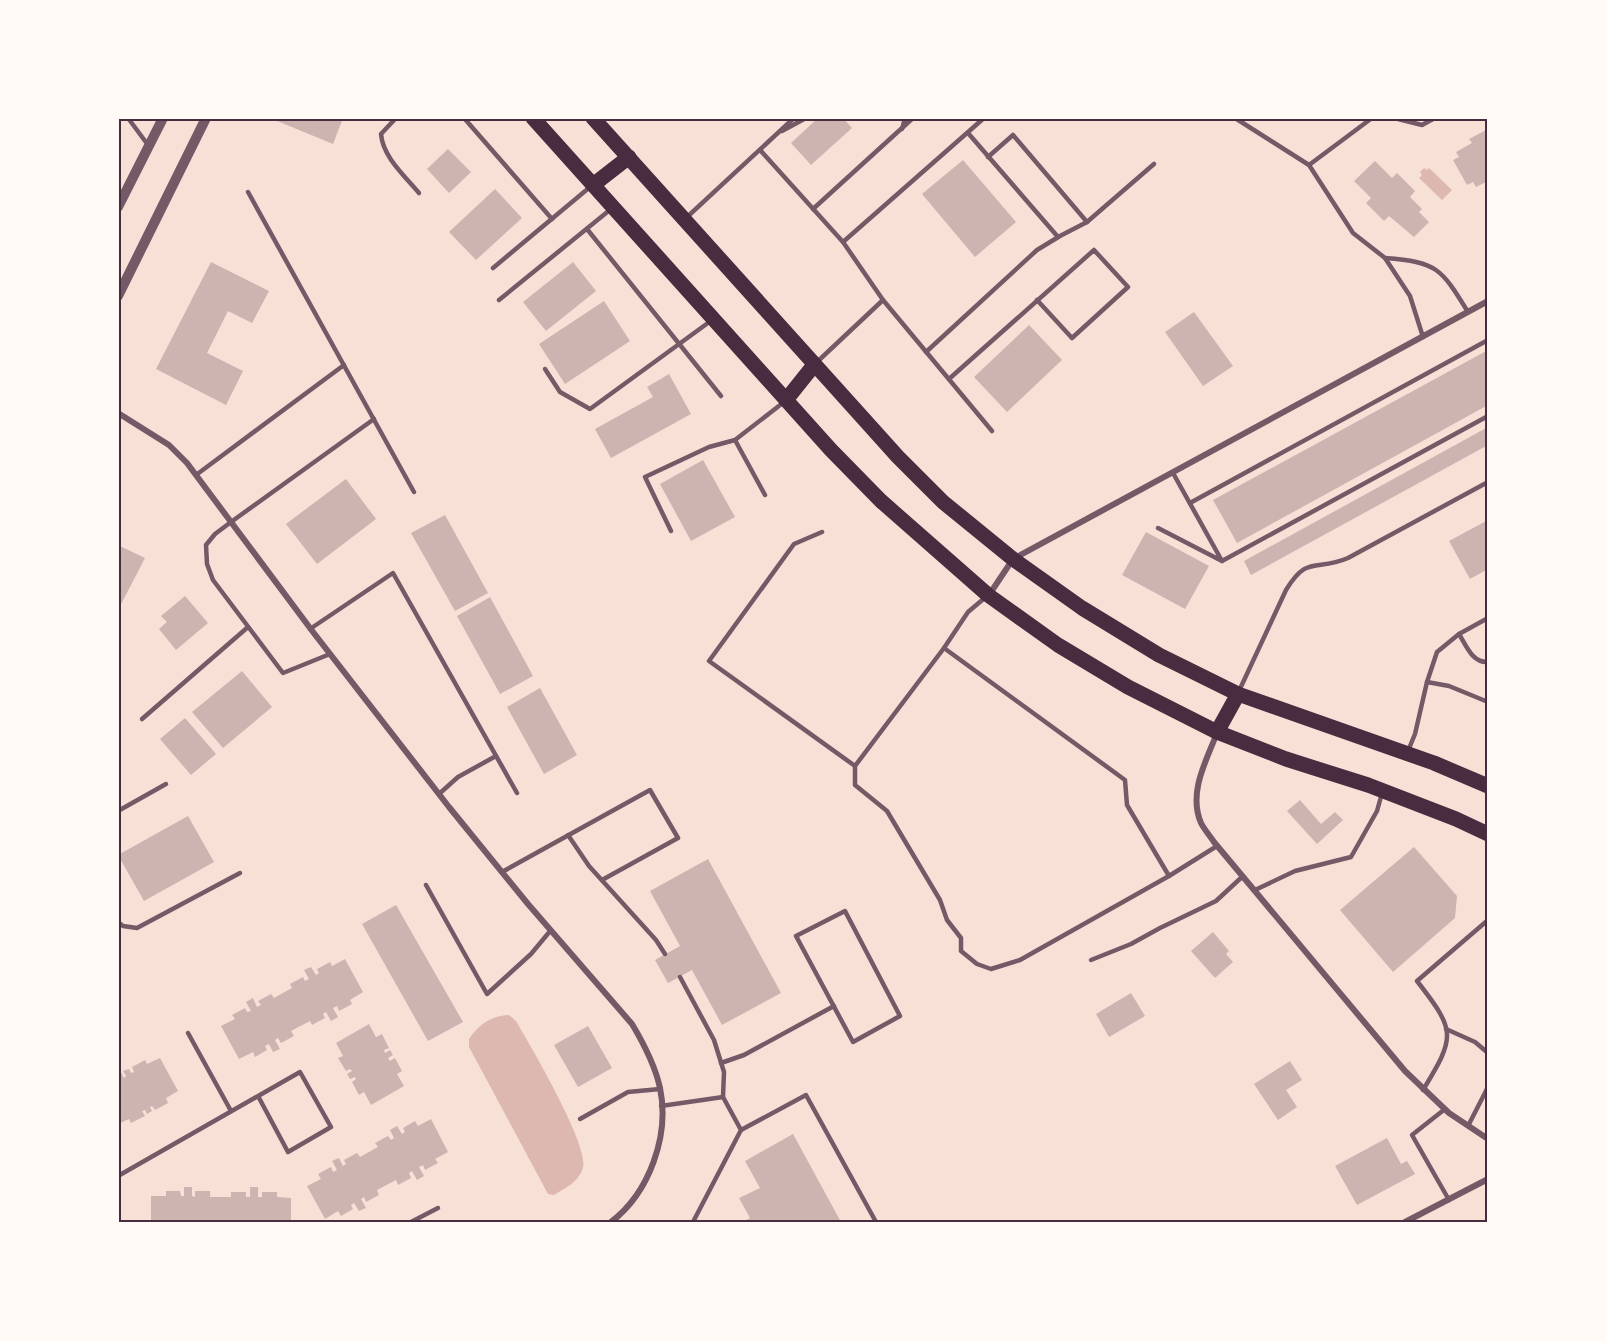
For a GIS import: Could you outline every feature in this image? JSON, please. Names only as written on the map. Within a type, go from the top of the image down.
[{"type":"main road","points":[[533,118],[786,400],[881,501],[988,595],[1058,645],[1128,687],[1217,732],[1286,759],[1383,791],[1488,834]]},
{"type":"main road","points":[[593,118],[898,457],[943,502],[1013,559],[1082,608],[1159,656],[1238,694],[1407,753],[1488,786]]},
{"type":"main road","points":[[593,185],[628,157]]},
{"type":"main road","points":[[786,400],[814,366]]},
{"type":"main road","points":[[1217,732],[1238,694]]},
{"type":"street","points":[[118,207],[162,118]]},
{"type":"street","points":[[118,296],[206,118]]},
{"type":"street","points":[[988,595],[1013,559],[1488,301]]},
{"type":"street","points":[[118,414],[169,445],[196,475],[310,628],[440,794],[502,872],[632,1024],[646,1047],[660,1089],[659,1137],[652,1166],[642,1188],[622,1213],[611,1222]]},
{"type":"street","points":[[1217,732],[1199,778],[1196,801],[1201,822],[1217,846],[1423,1090],[1444,1109],[1488,1139]]},
{"type":"street","points":[[1405,1222],[1488,1179]]},
{"type":"lane","points":[[128,118],[148,147]]},
{"type":"lane","points":[[396,118],[381,134],[382,145],[387,155],[418,193]]},
{"type":"lane","points":[[464,118],[552,219]]},
{"type":"lane","points":[[684,220],[794,118]]},
{"type":"lane","points":[[778,133],[806,118]]},
{"type":"lane","points":[[902,129],[905,118]]},
{"type":"lane","points":[[813,209],[914,118]]},
{"type":"lane","points":[[843,242],[984,118]]},
{"type":"lane","points":[[1235,118],[1309,165],[1353,233],[1385,258],[1410,296],[1423,337]]},
{"type":"lane","points":[[1309,165],[1372,118]]},
{"type":"lane","points":[[1394,118],[1422,125],[1435,118]]},
{"type":"lane","points":[[968,133],[1058,237]]},
{"type":"lane","points":[[988,157],[1013,135],[1087,222]]},
{"type":"lane","points":[[760,150],[843,242],[883,300],[992,431]]},
{"type":"lane","points":[[926,352],[1029,257],[1058,237],[1087,222],[1154,164]]},
{"type":"lane","points":[[493,268],[593,185]]},
{"type":"lane","points":[[248,192],[414,492]]},
{"type":"lane","points":[[499,300],[613,207]]},
{"type":"lane","points":[[587,229],[721,396]]},
{"type":"lane","points":[[949,379],[1037,300],[1094,250],[1128,286],[1072,338],[1037,300]]},
{"type":"lane","points":[[1385,258],[1415,260],[1433,267],[1444,276],[1468,312]]},
{"type":"lane","points":[[814,366],[883,300]]},
{"type":"lane","points":[[545,369],[560,392],[591,410],[714,319]]},
{"type":"lane","points":[[1190,503],[1488,340]]},
{"type":"lane","points":[[196,475],[344,365]]},
{"type":"lane","points":[[671,531],[645,477],[709,447],[735,440],[786,400]]},
{"type":"lane","points":[[1222,561],[1488,416]]},
{"type":"lane","points":[[330,654],[283,673],[213,580],[207,564],[206,545],[215,534],[231,522],[374,419]]},
{"type":"lane","points":[[735,440],[765,495]]},
{"type":"lane","points":[[1173,473],[1222,561]]},
{"type":"lane","points":[[1238,694],[1295,574],[1314,564],[1324,566],[1348,558],[1488,482]]},
{"type":"lane","points":[[1158,528],[1222,561]]},
{"type":"lane","points":[[822,532],[794,544],[709,661],[855,766]]},
{"type":"lane","points":[[310,628],[393,573],[516,793]]},
{"type":"lane","points":[[988,595],[968,612],[944,648],[855,766],[855,784],[887,811],[940,900],[947,920],[961,938],[961,951],[977,964],[991,969],[1020,960],[1169,876],[1217,846]]},
{"type":"lane","points":[[1407,753],[1415,734],[1427,682],[1437,652],[1459,633],[1488,618]]},
{"type":"lane","points":[[142,719],[248,627]]},
{"type":"lane","points":[[1459,633],[1473,657],[1483,663],[1488,662]]},
{"type":"lane","points":[[944,648],[1125,780],[1127,805],[1169,876]]},
{"type":"lane","points":[[1427,682],[1449,686],[1488,702]]},
{"type":"lane","points":[[440,794],[458,777],[496,756]]},
{"type":"lane","points":[[118,811],[166,784]]},
{"type":"lane","points":[[502,872],[650,790],[678,838],[602,880]]},
{"type":"lane","points":[[1255,890],[1295,871],[1347,860],[1351,857],[1377,811],[1383,791]]},
{"type":"lane","points":[[568,836],[589,866],[656,940],[665,954]]},
{"type":"lane","points":[[118,922],[123,926],[137,928],[240,873]]},
{"type":"lane","points":[[1091,960],[1131,944],[1216,901],[1243,876]]},
{"type":"lane","points":[[426,885],[487,994],[531,954],[551,930]]},
{"type":"lane","points":[[845,910],[900,1016],[853,1042],[834,1005],[796,936],[845,910]]},
{"type":"lane","points":[[1423,1090],[1447,1048],[1446,1029],[1439,1010],[1417,981],[1488,920]]},
{"type":"lane","points":[[680,977],[714,1040],[724,1072],[723,1097],[741,1130]]},
{"type":"lane","points":[[721,1063],[744,1055],[834,1005]]},
{"type":"lane","points":[[1446,1029],[1475,1042],[1488,1053]]},
{"type":"lane","points":[[188,1033],[231,1111]]},
{"type":"lane","points":[[118,1176],[231,1111],[300,1072],[331,1127],[288,1152],[258,1096]]},
{"type":"lane","points":[[1468,1126],[1488,1087]]},
{"type":"lane","points":[[580,1119],[628,1092],[660,1089]]},
{"type":"lane","points":[[693,1222],[741,1130],[806,1095],[876,1222]]},
{"type":"lane","points":[[661,1106],[723,1097]]},
{"type":"lane","points":[[1444,1109],[1412,1135],[1449,1200]]},
{"type":"lane","points":[[411,1222],[438,1208]]},
{"type":"shaded area","points":[[1424,168],[1427,170],[1429,168],[1452,190],[1442,200],[1419,178]]},
{"type":"shaded area","points":[[509,1015],[516,1021],[557,1095],[577,1138],[582,1155],[583,1167],[579,1177],[554,1195],[548,1194],[469,1047],[469,1039],[481,1025],[491,1019]]},
{"type":"building","points":[[270,118],[343,118],[333,144]]},
{"type":"building","points":[[818,118],[843,118],[852,128],[811,165],[791,143]]},
{"type":"building","points":[[1488,129],[1488,181],[1476,187],[1473,182],[1467,185],[1453,160],[1459,157],[1456,152],[1472,143],[1469,139]]},
{"type":"building","points":[[448,149],[471,172],[449,193],[427,169]]},
{"type":"building","points":[[963,160],[1016,222],[975,257],[922,194]]},
{"type":"building","points":[[1375,161],[1392,178],[1397,173],[1415,191],[1410,197],[1422,209],[1419,212],[1429,222],[1414,237],[1389,216],[1384,221],[1366,203],[1371,198],[1354,181]]},
{"type":"building","points":[[495,189],[522,218],[476,260],[449,232]]},
{"type":"building","points":[[211,262],[269,291],[252,323],[228,311],[207,353],[243,371],[226,405],[156,369]]},
{"type":"building","points":[[573,262],[596,291],[546,331],[523,302]]},
{"type":"building","points":[[604,301],[630,341],[565,384],[539,344]]},
{"type":"building","points":[[1194,312],[1233,366],[1203,386],[1165,332]]},
{"type":"building","points":[[1029,325],[1062,360],[1007,412],[974,377]]},
{"type":"building","points":[[1488,350],[1488,405],[1237,543],[1213,500]]},
{"type":"building","points":[[669,374],[691,414],[611,458],[595,429],[653,397],[647,387]]},
{"type":"building","points":[[1488,427],[1488,445],[1251,575],[1244,561]]},
{"type":"building","points":[[703,460],[735,517],[691,541],[660,484]]},
{"type":"building","points":[[346,479],[376,519],[317,564],[286,524]]},
{"type":"building","points":[[445,515],[488,593],[455,611],[411,533]]},
{"type":"building","points":[[1488,520],[1488,569],[1470,579],[1449,541]]},
{"type":"building","points":[[1146,532],[1209,566],[1185,609],[1122,575]]},
{"type":"building","points":[[118,545],[145,558],[118,610]]},
{"type":"building","points":[[185,596],[208,623],[176,650],[159,629],[167,622],[161,616]]},
{"type":"building","points":[[490,597],[533,676],[500,694],[457,616]]},
{"type":"building","points":[[242,671],[272,707],[223,748],[192,712]]},
{"type":"building","points":[[540,688],[577,755],[544,774],[507,707]]},
{"type":"building","points":[[185,718],[216,754],[191,775],[160,739]]},
{"type":"building","points":[[1300,800],[1321,824],[1335,812],[1343,820],[1317,844],[1287,811]]},
{"type":"building","points":[[188,816],[214,862],[144,901],[118,855]]},
{"type":"building","points":[[1414,847],[1457,896],[1455,918],[1393,972],[1340,910]]},
{"type":"building","points":[[708,859],[781,993],[722,1025],[692,970],[668,983],[655,960],[680,946],[650,891]]},
{"type":"building","points":[[396,905],[463,1022],[428,1041],[362,924]]},
{"type":"building","points":[[1213,932],[1229,951],[1226,954],[1233,962],[1215,978],[1191,951]]},
{"type":"building","points":[[345,959],[363,992],[350,1000],[352,1004],[339,1011],[337,1006],[333,1008],[338,1017],[331,1021],[326,1012],[323,1014],[325,1018],[312,1025],[310,1021],[291,1031],[294,1036],[281,1043],[278,1038],[275,1040],[280,1049],[273,1052],[269,1044],[265,1046],[267,1050],[255,1057],[253,1052],[239,1059],[221,1026],[235,1019],[232,1015],[245,1008],[247,1012],[251,1011],[246,1002],[253,998],[257,1007],[261,1005],[258,1001],[271,994],[274,998],[292,988],[290,984],[303,977],[305,981],[309,979],[304,970],[311,967],[316,975],[319,973],[317,969],[330,962],[332,966]]},
{"type":"building","points":[[1131,993],[1145,1016],[1109,1037],[1096,1014]]},
{"type":"building","points":[[369,1024],[376,1037],[382,1034],[389,1048],[384,1050],[385,1053],[390,1050],[393,1055],[388,1058],[390,1061],[395,1058],[402,1071],[397,1074],[404,1086],[371,1105],[364,1092],[359,1095],[352,1082],[356,1079],[355,1077],[350,1079],[347,1074],[352,1071],[350,1069],[346,1071],[338,1058],[343,1056],[336,1043]]},
{"type":"building","points":[[588,1026],[612,1068],[578,1087],[554,1045]]},
{"type":"building","points":[[160,1058],[178,1091],[166,1098],[168,1103],[155,1110],[152,1106],[150,1107],[152,1111],[147,1114],[145,1110],[142,1111],[145,1116],[131,1123],[129,1119],[118,1124],[118,1074],[121,1072],[124,1078],[126,1076],[123,1071],[129,1069],[131,1073],[134,1072],[132,1067],[145,1060],[147,1064]]},
{"type":"building","points":[[1290,1061],[1302,1080],[1286,1090],[1297,1107],[1278,1120],[1254,1084]]},
{"type":"building","points":[[431,1119],[448,1152],[435,1159],[438,1163],[425,1170],[423,1165],[419,1167],[424,1176],[417,1180],[412,1171],[409,1173],[411,1178],[398,1185],[396,1180],[377,1190],[379,1195],[366,1202],[364,1197],[361,1199],[366,1208],[359,1211],[354,1203],[351,1205],[353,1209],[341,1216],[338,1211],[325,1219],[307,1186],[321,1179],[318,1174],[331,1167],[333,1172],[337,1170],[332,1161],[339,1158],[343,1166],[346,1164],[344,1160],[357,1153],[360,1157],[378,1147],[375,1143],[388,1136],[391,1140],[394,1138],[390,1130],[397,1126],[402,1134],[405,1132],[403,1128],[415,1121],[418,1126]]},
{"type":"building","points":[[793,1134],[841,1222],[743,1222],[750,1218],[739,1198],[760,1188],[745,1161]]},
{"type":"building","points":[[1387,1138],[1401,1164],[1407,1161],[1415,1174],[1357,1205],[1335,1166]]},
{"type":"building","points":[[184,1187],[192,1187],[192,1196],[195,1197],[195,1191],[210,1191],[210,1197],[231,1197],[231,1192],[246,1192],[246,1197],[250,1197],[250,1187],[258,1187],[258,1197],[262,1197],[262,1192],[277,1192],[277,1197],[291,1198],[291,1222],[151,1222],[151,1196],[166,1196],[166,1191],[180,1191],[181,1196],[184,1196]]}]
